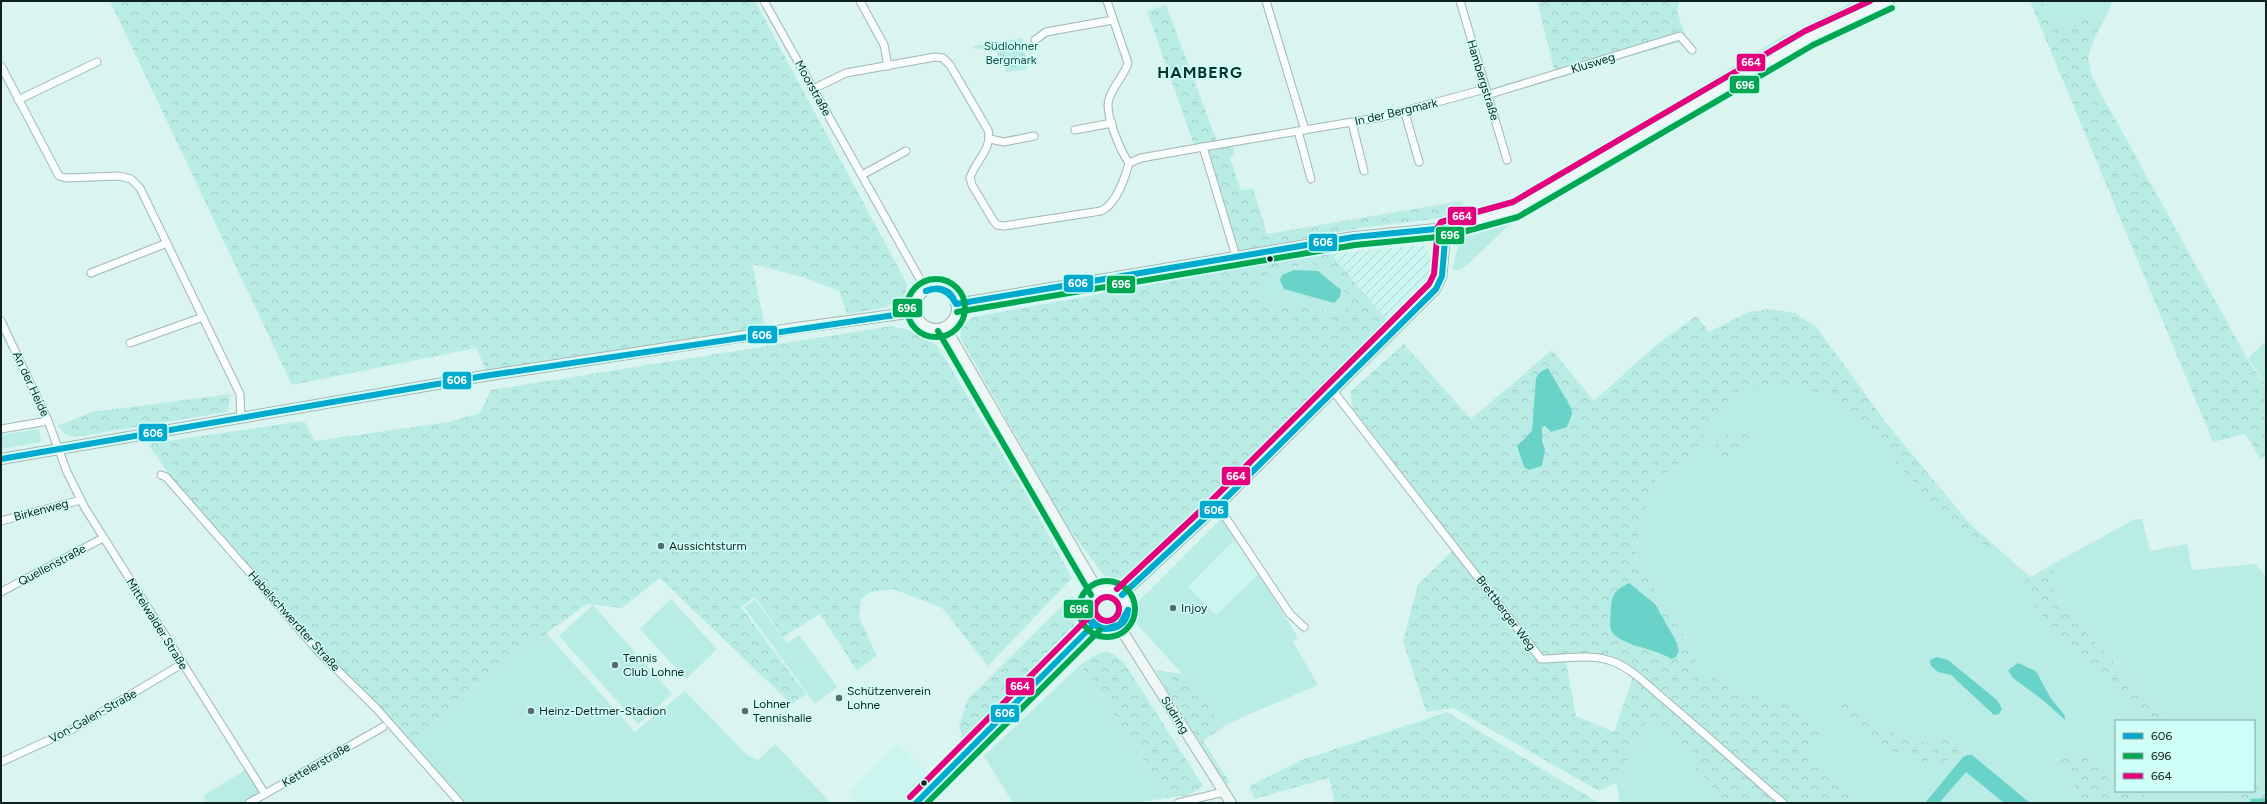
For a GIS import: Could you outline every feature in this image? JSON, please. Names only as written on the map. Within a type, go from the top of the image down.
[{"type":"main road","points":[[956,304],[1237,259],[1354,237],[1446,228],[1481,220],[1516,209],[1809,38],[1889,1]]},
{"type":"main road","points":[[938,288],[947,291],[956,304],[953,319],[945,327],[938,329],[927,327],[918,318],[915,312],[918,298],[926,290],[938,288]]},
{"type":"main road","points":[[1,459],[241,419],[484,376],[797,328],[915,312]]},
{"type":"main road","points":[[945,327],[1098,591]]},
{"type":"main road","points":[[1110,589],[1122,595],[1128,609],[1126,618],[1119,626],[1107,630],[1094,624],[1088,616],[1087,606],[1090,598],[1098,591],[1110,589]]},
{"type":"main road","name":"Südring","points":[[1119,626],[1231,803]]},
{"type":"street","name":"Moorstraße","points":[[764,1],[926,290]]},
{"type":"street","points":[[860,1],[884,45],[888,66]]},
{"type":"street","points":[[1107,1],[1128,63],[1108,99],[1108,110],[1122,154],[1129,163]]},
{"type":"street","points":[[1266,1],[1301,131],[1311,179]]},
{"type":"street","name":"Hambergstraße","points":[[1460,1],[1507,160]]},
{"type":"street","points":[[1035,40],[1046,32],[1113,20]]},
{"type":"street","name":"Klusweg","points":[[1486,92],[1680,36],[1692,50]]},
{"type":"street","points":[[813,89],[846,74],[943,58],[954,72],[988,130],[990,139],[970,178],[972,185],[997,225],[1004,226],[1107,208],[1126,176],[1129,163]]},
{"type":"street","points":[[18,100],[97,62]]},
{"type":"street","points":[[1,66],[59,176],[66,178],[119,176],[131,179],[140,188],[240,394],[241,419]]},
{"type":"street","name":"In der Bergmark","points":[[1203,147],[1405,113],[1486,92]]},
{"type":"street","points":[[1405,113],[1419,162]]},
{"type":"street","points":[[1075,130],[1112,123]]},
{"type":"street","points":[[1352,123],[1364,171]]},
{"type":"street","points":[[990,139],[1004,142],[1034,136]]},
{"type":"street","points":[[1129,163],[1141,158],[1203,147],[1237,259]]},
{"type":"street","points":[[862,175],[906,151]]},
{"type":"street","points":[[1122,595],[1218,506],[1436,289],[1442,276],[1446,228]]},
{"type":"street","points":[[91,273],[167,243]]},
{"type":"street","points":[[130,343],[202,317]]},
{"type":"street","name":"An der Heide","points":[[1,321],[48,422],[58,449]]},
{"type":"street","name":"Brettberger Weg","points":[[1334,392],[1541,660],[1597,657],[1610,660],[1629,671],[1680,713],[1783,803]]},
{"type":"street","points":[[1,429],[48,422]]},
{"type":"street","name":"Mittelwalder Straße","points":[[58,449],[81,500],[103,538],[265,794]]},
{"type":"street","name":"Habelschwerdter Straße","points":[[161,475],[166,477],[320,653],[377,709],[460,803]]},
{"type":"street","name":"Birkenweg","points":[[1,521],[81,500]]},
{"type":"street","points":[[1218,506],[1290,614],[1304,627]]},
{"type":"street","name":"Quellenstraße","points":[[1,592],[103,538]]},
{"type":"street","points":[[916,803],[1094,624]]},
{"type":"street","name":"Von-Galen-Straße","points":[[1,762],[71,730],[182,664]]},
{"type":"street","name":"Kettelerstraße","points":[[249,803],[383,727]]},
{"type":"street","points":[[1178,803],[1224,792]]},
{"type":"shaded area","points":[[1423,245],[1428,251],[1431,260],[1429,278],[1425,286],[1387,321],[1331,254]]},
{"type":"shaded area","points":[[1235,539],[1259,574],[1215,615],[1188,587]]},
{"type":"shaded area","points":[[897,743],[932,777],[904,803],[857,803],[848,793]]},
{"type":"green space","points":[[110,1],[755,1],[907,284],[905,297],[892,301],[888,307],[847,314],[839,291],[806,278],[752,264],[765,327],[487,372],[476,348],[292,385]]},
{"type":"green space","points":[[1537,1],[1679,1],[1677,11],[1684,33],[1680,42],[1556,77]]},
{"type":"green space","points":[[1856,1],[1872,1],[1829,21],[1598,159],[1526,196],[1526,191],[1578,162],[1780,38]]},
{"type":"green space","points":[[2030,1],[2043,1],[2047,13],[2054,21],[2061,25],[2079,23],[2106,9],[2108,12],[2095,37],[2088,57],[2092,77],[2252,367],[2266,384],[2266,457],[2260,459],[2246,434],[2213,442]]},
{"type":"green space","points":[[2043,1],[2112,1],[2108,12],[2106,9],[2078,23],[2061,25],[2053,21],[2047,13]]},
{"type":"green space","points":[[1166,5],[1219,147],[1232,145],[1235,155],[1230,157],[1241,191],[1253,188],[1267,234],[1461,201],[1466,212],[1441,218],[1360,228],[1239,251],[1206,144],[1194,145],[1147,11]]},
{"type":"green space","name":"Südlohner Bergmark","points":[[1022,38],[1027,69],[1007,72],[996,51],[973,48],[973,46]]},
{"type":"green space","points":[[1510,224],[1465,267],[1458,270],[1452,270],[1459,243],[1463,238]]},
{"type":"green space","points":[[1331,254],[1387,321],[1387,332],[1325,395],[1139,568],[1118,579],[1105,577],[1067,526],[960,337],[961,326],[973,317],[1236,269]],"holes":[[[1308,264],[1323,265],[1330,270],[1338,280],[1345,298],[1345,311],[1332,313],[1299,303],[1270,302],[1262,296],[1260,288],[1267,275],[1287,268]]]},
{"type":"green space","points":[[1308,264],[1324,265],[1334,273],[1341,285],[1345,299],[1345,311],[1332,313],[1299,303],[1270,302],[1262,296],[1260,288],[1267,275],[1287,268]]},
{"type":"green space","points":[[1770,309],[1795,313],[1816,327],[1887,424],[1969,523],[2006,556],[1989,548],[1954,525],[1853,417],[1816,392],[1787,388],[1745,391],[1712,419],[1694,454],[1652,483],[1635,558],[1696,655],[1696,671],[1790,707],[1824,731],[1807,755],[1856,803],[1788,803],[1670,697],[1638,672],[1611,657],[1597,654],[1543,656],[1353,409],[1350,392],[1404,344],[1471,419],[1552,350],[1594,401],[1655,346],[1696,316],[1709,332],[1748,312]],"holes":[[[1537,378],[1567,401],[1571,408],[1551,432],[1545,426],[1542,426],[1542,440],[1544,444],[1521,441],[1528,437],[1532,431]],[[1629,583],[1655,604],[1675,639],[1679,651],[1676,657],[1671,659],[1659,651],[1630,643]]]},
{"type":"green space","points":[[892,326],[912,331],[937,345],[1026,494],[1072,578],[988,666],[942,608],[893,589],[871,592],[861,599],[859,617],[877,656],[857,671],[820,614],[783,637],[755,597],[741,607],[806,694],[791,704],[660,578],[622,608],[587,604],[473,686],[412,742],[371,697],[319,647],[178,487],[148,444],[304,421],[315,441],[449,422],[480,413],[491,390]]},
{"type":"green space","points":[[1816,327],[1887,424],[1969,523],[2030,577],[2167,720],[2115,720],[2115,792],[2255,792],[2255,790],[2266,784],[2266,803],[1620,803],[1616,783],[1649,718],[1695,671],[1696,655],[1635,558],[1652,483],[1694,454],[1712,419]]},
{"type":"green space","points":[[2266,341],[2266,384],[2248,358]]},
{"type":"green space","points":[[231,394],[227,412],[75,437],[65,434],[57,426],[92,412]]},
{"type":"green space","points":[[1741,426],[1751,427],[1756,435],[1734,454],[1723,458],[1715,458],[1709,451],[1727,434]]},
{"type":"green space","points":[[39,429],[41,442],[1,449],[1,435]]},
{"type":"green space","points":[[1222,518],[1235,539],[1188,587],[1216,615],[1259,574],[1298,638],[1293,642],[1318,685],[1223,727],[1197,690],[1135,622],[1137,603]]},
{"type":"green space","points":[[2135,519],[2142,519],[2150,551],[2187,544],[2192,570],[2256,564],[2266,577],[2266,778],[2255,779],[2255,720],[2170,720],[2064,610],[2053,591],[2053,564]]},
{"type":"green space","points":[[1453,550],[1540,663],[1566,662],[1576,716],[1614,732],[1633,677],[1777,803],[1727,803],[1649,718],[1616,783],[1599,791],[1453,708],[1426,712],[1403,641],[1418,585]]},
{"type":"green space","points":[[2053,564],[2053,591],[2064,610],[2170,720],[2148,720],[2054,629],[2017,585]]},
{"type":"green space","points":[[1073,595],[1074,628],[969,741],[963,739],[959,727],[967,700]]},
{"type":"green space","name":"Tennis Club Lohne","points":[[671,599],[717,649],[686,679],[640,629]]},
{"type":"green space","points":[[755,600],[787,643],[799,635],[837,687],[815,704],[744,607]]},
{"type":"green space","name":"Tennis Club Lohne","points":[[593,605],[672,694],[638,724],[559,636]]},
{"type":"green space","name":"Heinz-Dettmer-Stadion","points":[[546,633],[635,732],[685,691],[747,755],[758,760],[775,744],[831,803],[466,803],[412,742],[473,686]]},
{"type":"green space","points":[[1106,652],[1113,654],[1125,664],[1203,786],[1189,795],[1168,798],[1080,665],[1095,655]]},
{"type":"green space","points":[[1080,665],[1168,798],[1131,803],[1013,803],[984,756]]},
{"type":"green space","points":[[1155,670],[1182,674],[1197,690],[1223,727],[1203,741],[1230,783],[1226,784]]},
{"type":"green space","points":[[1835,697],[1879,724],[1915,741],[1925,743],[1940,740],[1949,736],[1960,744],[1959,757],[1938,763],[1905,758],[1852,728],[1832,706]]},
{"type":"green space","points":[[1447,712],[1599,803],[1335,803],[1329,778],[1254,799],[1249,786],[1302,760]]},
{"type":"green space","points":[[2072,752],[2088,753],[2101,764],[2115,792],[2140,793],[2154,803],[2072,803],[2080,794],[2075,785],[2064,775],[2058,766],[2057,761],[2059,756]]},
{"type":"green space","points":[[248,768],[265,794],[249,803],[208,803],[203,796]]},
{"type":"green space","points":[[2266,778],[2266,798],[2251,799],[2251,803],[2235,803],[2223,792],[2255,792],[2255,779]]},
{"type":"water","points":[[1294,270],[1318,271],[1341,290],[1340,297],[1334,303],[1284,289],[1280,280],[1282,275]]},
{"type":"water","points":[[1548,368],[1571,408],[1572,414],[1567,427],[1551,432],[1545,426],[1542,427],[1542,440],[1545,450],[1542,466],[1529,470],[1524,467],[1517,446],[1532,431],[1536,378],[1540,372]]},
{"type":"water","points":[[1629,583],[1655,604],[1675,639],[1679,651],[1676,657],[1671,659],[1622,640],[1611,630],[1610,622],[1612,599],[1621,587]]},
{"type":"water","points":[[1937,657],[1948,660],[1997,700],[2002,709],[1999,714],[1994,715],[1951,675],[1938,672],[1931,666],[1930,660]]},
{"type":"water","points":[[2018,663],[2036,671],[2050,697],[2065,716],[2065,720],[2044,701],[2013,678],[2008,670]]},
{"type":"water","points":[[1972,755],[2030,803],[2004,803],[1966,772],[1939,803],[1925,803],[1963,757]]},
{"type":"water","points":[[2266,798],[2266,803],[2251,803],[2250,799]]},
{"type":"transit line","name":"664","points":[[1117,589],[1212,500],[1429,284],[1434,274],[1438,227],[1441,222],[1513,202],[1805,31],[1870,1]]},
{"type":"transit line","name":"696","points":[[957,312],[1355,245],[1448,236],[1518,217],[1813,45],[1892,8]]},
{"type":"transit line","name":"606","points":[[956,304],[1354,237],[1446,228]]},
{"type":"transit line","name":"606","points":[[1122,595],[1218,506],[1436,289],[1442,276],[1446,228]]},
{"type":"transit line","name":"696","points":[[936,279],[952,284],[960,292],[965,308],[960,324],[952,332],[936,337],[920,332],[912,324],[907,308],[912,292],[920,284],[936,279]]},
{"type":"transit line","name":"606","points":[[926,291],[930,289],[943,289],[953,297],[955,302]]},
{"type":"transit line","name":"606","points":[[926,291],[935,289],[942,290],[946,292],[955,302]]},
{"type":"transit line","name":"606","points":[[1,459],[484,376],[915,312]]},
{"type":"transit line","name":"696","points":[[938,331],[1091,595]]},
{"type":"transit line","name":"696","points":[[1101,581],[1113,581],[1123,585],[1131,593],[1135,603],[1135,609],[1135,615],[1131,625],[1123,633],[1113,637],[1101,637],[1091,633],[1083,625],[1079,615],[1079,603],[1083,593],[1091,585],[1101,581]]},
{"type":"transit line","name":"664","points":[[1107,597],[1116,600],[1119,609],[1116,618],[1107,621],[1098,618],[1095,609],[1098,600],[1107,597]]},
{"type":"transit line","name":"606","points":[[1087,605],[1088,613],[1094,623],[1105,629],[1120,624],[1128,610]]},
{"type":"transit line","name":"606","points":[[1087,605],[1086,614],[1090,621],[1096,626],[1104,628],[1120,626],[1125,619],[1128,610]]},
{"type":"transit line","name":"664","points":[[910,797],[1088,618]]},
{"type":"transit line","name":"606","points":[[916,803],[1094,624]]},
{"type":"transit line","name":"696","points":[[927,803],[1100,630]]},
{"type":"place","name":"Aussichtsturm","points":[[661,546]]},
{"type":"place","name":"Injoy","points":[[1173,608]]},
{"type":"place","name":"Tennis Club Lohne","points":[[615,665]]},
{"type":"place","name":"Schützenverein Lohne","points":[[839,698]]},
{"type":"place","name":"Heinz-Dettmer-Stadion","points":[[531,711]]},
{"type":"place","name":"Lohner Tennishalle","points":[[745,711]]},
{"type":"district","name":"HAMBERG","points":[[1200,72]]}]
